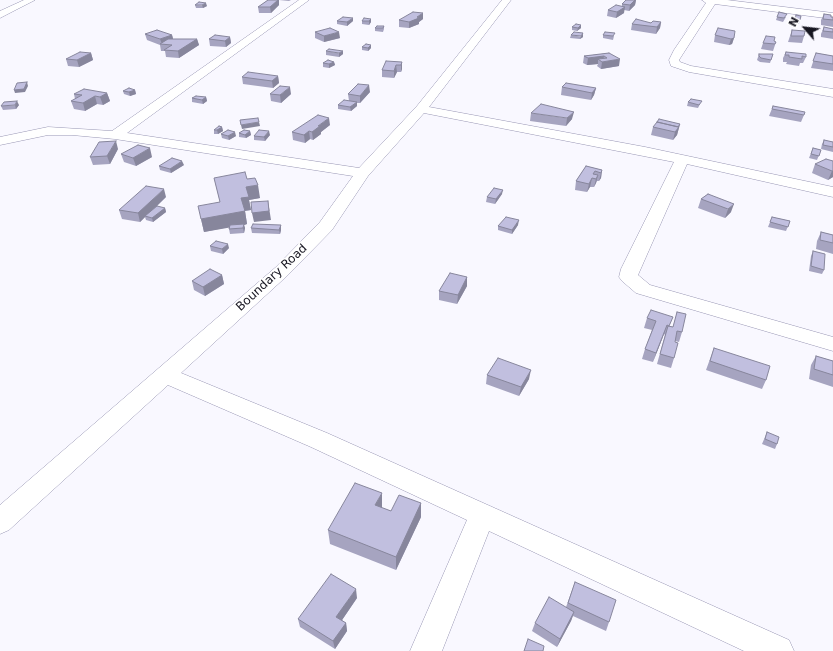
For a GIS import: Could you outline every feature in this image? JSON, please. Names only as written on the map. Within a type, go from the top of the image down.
[{"type":"street","points":[[0,15],[31,0]]},
{"type":"street","points":[[115,135],[305,0]]},
{"type":"street","name":"Boundary Road","points":[[0,522],[282,271],[326,226],[362,173],[421,109],[507,0]]},
{"type":"street","points":[[833,16],[709,0],[674,60],[675,64],[689,69],[833,93]]},
{"type":"street","points":[[421,109],[638,150],[833,192]]},
{"type":"street","points":[[0,141],[48,131],[72,131],[115,135],[362,173]]},
{"type":"street","points":[[682,160],[630,269],[628,277],[643,289],[833,344]]},
{"type":"street","points":[[165,375],[319,440],[778,651]]},
{"type":"street","points":[[426,651],[482,516]]},
{"type":"building","points":[[268,0],[278,0],[270,7],[258,7]]},
{"type":"building","points":[[626,0],[635,0],[630,5],[622,4]]},
{"type":"building","points":[[199,2],[206,3],[202,5],[195,5]]},
{"type":"building","points":[[616,5],[625,7],[617,12],[608,10]]},
{"type":"building","points":[[413,12],[423,13],[417,17],[419,18],[409,22],[399,20]]},
{"type":"building","points":[[779,12],[787,14],[784,18],[777,17]]},
{"type":"building","points":[[824,14],[831,15],[833,20],[823,19]]},
{"type":"building","points":[[796,15],[801,16],[800,20],[795,20]]},
{"type":"building","points":[[343,17],[353,18],[347,22],[337,21]]},
{"type":"building","points":[[364,18],[371,19],[369,21],[362,21]]},
{"type":"building","points":[[636,19],[651,23],[653,21],[661,22],[657,27],[632,24]]},
{"type":"building","points":[[576,24],[581,25],[578,28],[572,27]]},
{"type":"building","points":[[377,26],[384,26],[383,28],[375,28]]},
{"type":"building","points":[[824,27],[833,29],[833,32],[823,31]]},
{"type":"building","points":[[330,28],[339,32],[324,36],[315,32]]},
{"type":"building","points":[[718,28],[735,31],[734,38],[731,39],[715,35]]},
{"type":"building","points":[[157,30],[172,35],[160,39],[145,34]]},
{"type":"building","points":[[792,30],[805,31],[804,36],[791,36]]},
{"type":"building","points":[[574,32],[583,33],[581,36],[571,35]]},
{"type":"building","points":[[605,32],[615,33],[613,36],[603,35]]},
{"type":"building","points":[[215,35],[230,37],[225,41],[209,39]]},
{"type":"building","points":[[766,36],[775,37],[775,44],[763,43]]},
{"type":"building","points":[[168,39],[197,39],[178,51],[164,50],[172,45],[160,44]]},
{"type":"building","points":[[366,44],[371,45],[368,48],[362,47]]},
{"type":"building","points":[[329,49],[343,51],[339,53],[326,51]]},
{"type":"building","points":[[80,52],[91,53],[77,60],[66,59]]},
{"type":"building","points":[[786,52],[806,54],[806,57],[802,56],[802,59],[789,57],[789,55],[785,55]]},
{"type":"building","points":[[609,53],[620,59],[602,62],[598,59],[607,58],[604,56],[588,58],[584,56]]},
{"type":"building","points":[[816,53],[833,56],[833,64],[813,61]]},
{"type":"building","points":[[759,54],[773,54],[771,60],[761,58]]},
{"type":"building","points":[[328,60],[334,62],[329,64],[323,63]]},
{"type":"building","points":[[386,61],[402,62],[401,65],[396,65],[394,71],[382,70]]},
{"type":"building","points":[[248,72],[278,76],[272,81],[242,77]]},
{"type":"building","points":[[27,82],[24,89],[14,90],[17,83]]},
{"type":"building","points":[[566,83],[596,88],[592,93],[562,87]]},
{"type":"building","points":[[358,84],[369,85],[360,96],[348,94]]},
{"type":"building","points":[[280,86],[290,87],[280,95],[270,94]]},
{"type":"building","points":[[129,88],[135,90],[129,92],[123,91]]},
{"type":"building","points":[[84,89],[107,93],[100,97],[95,96],[83,103],[71,101],[82,95],[74,94]]},
{"type":"building","points":[[196,96],[206,97],[202,100],[192,98]]},
{"type":"building","points":[[691,99],[702,101],[699,105],[688,102]]},
{"type":"building","points":[[344,100],[357,102],[350,107],[338,105]]},
{"type":"building","points":[[17,101],[15,105],[1,106],[4,102]]},
{"type":"building","points":[[541,104],[574,112],[567,118],[531,113]]},
{"type":"building","points":[[773,106],[805,112],[804,115],[772,109]]},
{"type":"building","points":[[318,115],[329,118],[312,132],[309,131],[304,135],[292,132]]},
{"type":"building","points":[[258,118],[259,122],[241,125],[240,120]]},
{"type":"building","points":[[659,119],[680,124],[678,127],[657,122]]},
{"type":"building","points":[[657,122],[679,127],[675,132],[653,127]]},
{"type":"building","points":[[219,126],[222,127],[214,130]]},
{"type":"building","points":[[228,130],[235,132],[228,136],[221,134]]},
{"type":"building","points":[[244,130],[250,131],[245,135],[239,133]]},
{"type":"building","points":[[259,130],[269,131],[264,137],[254,136]]},
{"type":"building","points":[[824,140],[833,142],[833,147],[823,145]]},
{"type":"building","points":[[116,141],[107,156],[90,157],[99,142]]},
{"type":"building","points":[[138,145],[150,148],[133,158],[121,154]]},
{"type":"building","points":[[813,148],[821,150],[819,156],[811,154]]},
{"type":"building","points":[[172,158],[182,161],[170,169],[159,166]]},
{"type":"building","points":[[826,159],[833,161],[833,171],[815,164]]},
{"type":"building","points":[[586,166],[602,170],[601,173],[595,171],[593,174],[598,175],[596,179],[592,178],[589,184],[576,181]]},
{"type":"building","points":[[245,172],[247,179],[255,178],[258,185],[246,187],[249,197],[241,198],[245,211],[201,219],[198,206],[220,202],[214,178]]},
{"type":"building","points":[[146,186],[164,189],[138,213],[119,210]]},
{"type":"building","points":[[494,188],[503,190],[496,199],[487,197]]},
{"type":"building","points":[[708,194],[734,204],[728,209],[701,199]]},
{"type":"building","points":[[268,201],[269,211],[252,213],[251,202]]},
{"type":"building","points":[[157,206],[165,208],[152,218],[145,216]]},
{"type":"building","points":[[506,217],[519,220],[512,230],[498,226]]},
{"type":"building","points":[[772,217],[790,221],[788,227],[770,222]]},
{"type":"building","points":[[244,224],[243,228],[229,229],[230,225]]},
{"type":"building","points":[[253,224],[281,225],[279,230],[251,228]]},
{"type":"building","points":[[821,232],[833,235],[833,243],[820,240]]},
{"type":"building","points":[[216,241],[228,244],[222,249],[210,246]]},
{"type":"building","points":[[813,251],[825,254],[824,270],[811,266]]},
{"type":"building","points":[[210,269],[222,275],[203,287],[192,281]]},
{"type":"building","points":[[450,273],[467,277],[458,295],[439,291]]},
{"type":"building","points":[[651,310],[673,317],[669,326],[667,325],[656,353],[645,349],[656,321],[647,318]]},
{"type":"building","points":[[677,312],[686,314],[682,332],[677,331],[675,342],[678,343],[674,358],[660,354],[668,326],[673,327]]},
{"type":"building","points":[[714,348],[770,366],[766,380],[710,361]]},
{"type":"building","points":[[816,356],[833,361],[833,375],[814,369]]},
{"type":"building","points":[[498,358],[531,370],[521,387],[487,375]]},
{"type":"building","points":[[767,432],[779,437],[777,444],[765,439]]},
{"type":"building","points":[[355,483],[382,493],[375,505],[391,511],[399,495],[421,503],[396,557],[328,530]]},
{"type":"building","points":[[331,574],[356,589],[336,617],[346,623],[333,641],[298,619]]},
{"type":"building","points":[[575,582],[616,600],[609,622],[568,603]]},
{"type":"building","points":[[549,597],[574,612],[560,639],[535,623]]},
{"type":"building","points":[[528,639],[544,646],[543,651],[524,651]]}]
